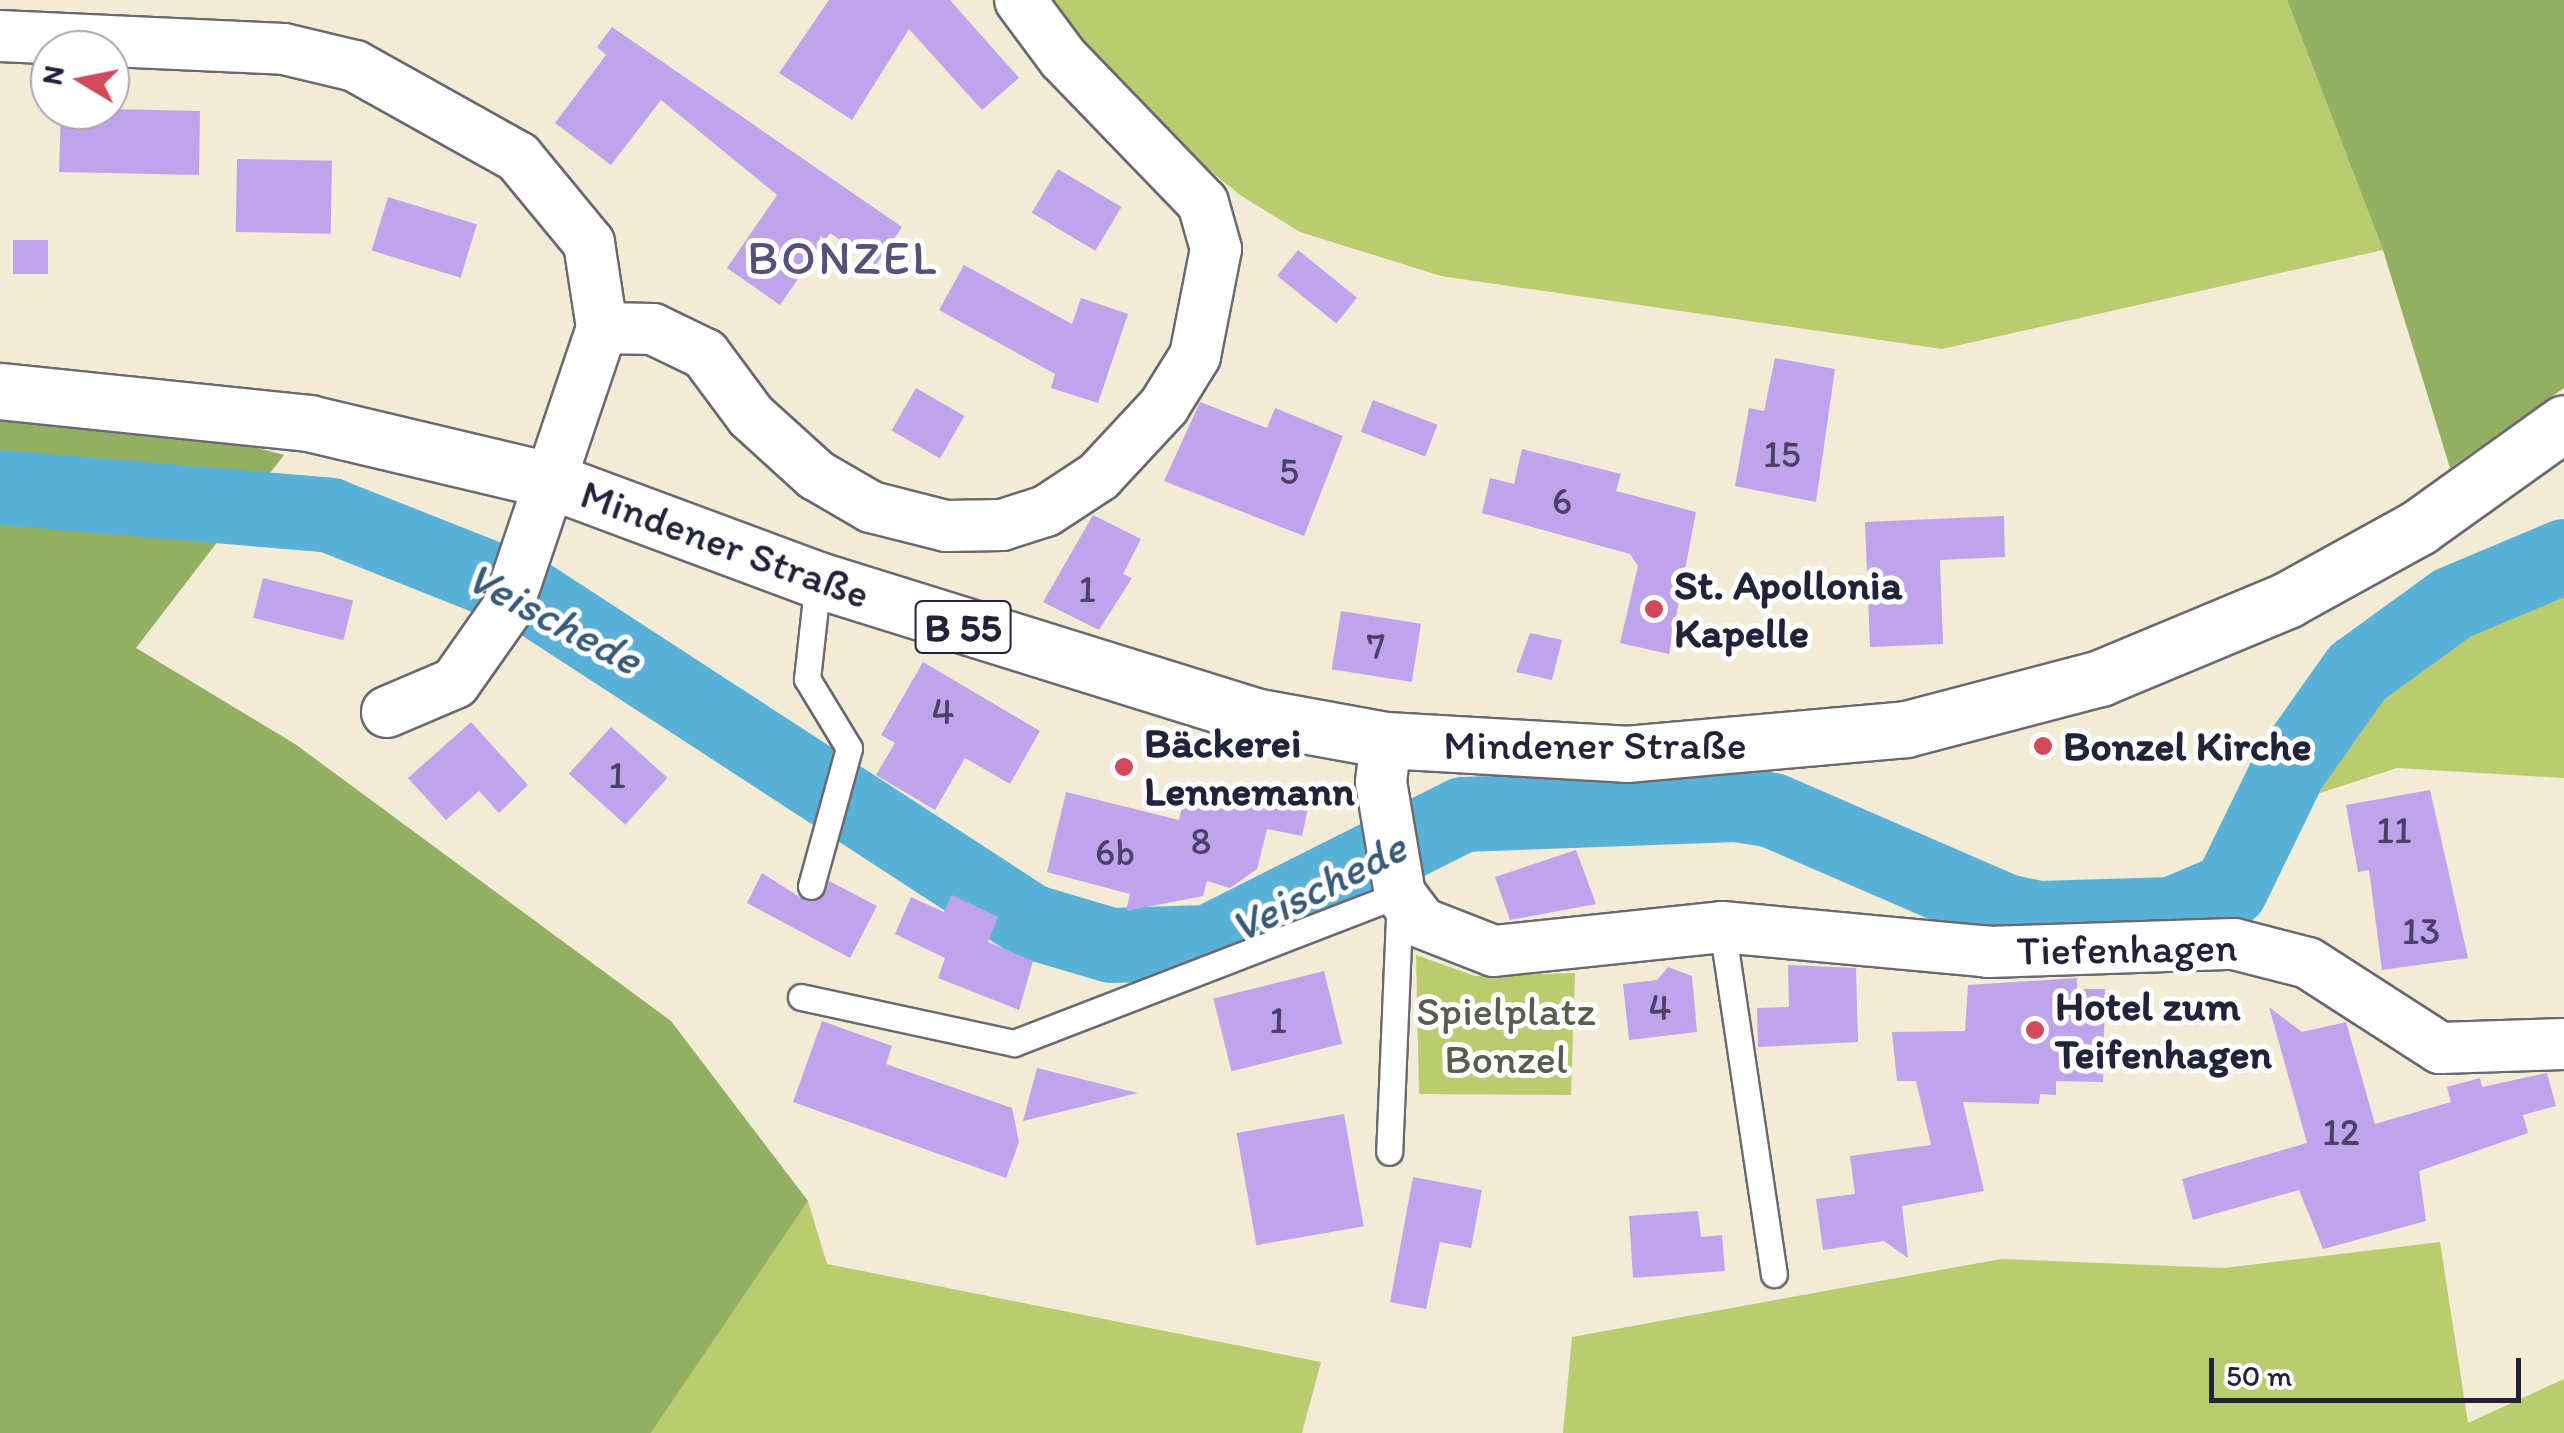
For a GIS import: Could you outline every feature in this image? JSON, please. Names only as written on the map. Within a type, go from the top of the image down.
[{"type":"main road","name":"Mindener Straße","points":[[0,390],[309,424],[549,480],[818,580],[1137,684],[1386,740],[1626,754],[1887,731],[2004,706],[2287,600],[2419,527],[2564,423]]},
{"type":"street","points":[[602,328],[654,329],[705,354],[751,416],[816,475],[871,506],[946,526],[1002,525],[1046,511],[1099,476],[1164,406],[1195,356],[1216,250],[1203,203],[1063,58],[1020,0]]},
{"type":"street","points":[[0,36],[284,49],[355,66],[426,99],[552,188],[590,243],[602,328],[514,586],[456,683],[387,712]]},
{"type":"street","points":[[1386,740],[1384,809],[1398,884]]},
{"type":"street","name":"Tiefenhagen","points":[[1398,884],[1422,922],[1494,951],[1722,927],[1989,952],[2270,947],[2440,1048],[2564,1044]]},
{"type":"lane","points":[[811,886],[845,766],[848,735],[806,679],[818,580]]},
{"type":"lane","points":[[801,997],[1014,1043],[1398,884],[1389,1152]]},
{"type":"lane","points":[[1722,927],[1774,1274]]},
{"type":"green space","points":[[1047,0],[2287,0],[2383,250],[1942,349],[1441,276],[1300,232],[1240,195],[1149,121]]},
{"type":"green space","points":[[2287,0],[2564,0],[2564,388],[2450,468],[2383,250]]},
{"type":"green space","points":[[0,415],[182,428],[284,455],[136,648],[295,744],[671,1021],[808,1201],[651,1433],[0,1433]]},
{"type":"green space","points":[[2564,558],[2564,778],[2397,768],[2311,796],[2344,701]]},
{"type":"green space","name":"Spielplatz Bonzel","points":[[1416,955],[1475,976],[1575,973],[1571,1095],[1419,1094]]},
{"type":"green space","points":[[808,1201],[827,1264],[1321,1362],[1302,1433],[651,1433]]},
{"type":"green space","points":[[2440,1242],[2468,1423],[2564,1379],[2564,1433],[1563,1433],[1572,1337],[2001,1259],[2224,1268]]},
{"type":"building","points":[[829,0],[950,0],[1019,78],[982,110],[909,29],[852,120],[779,73]]},
{"type":"building","points":[[612,27],[902,227],[876,265],[830,233],[780,305],[727,268],[777,195],[661,100],[611,165],[555,123],[606,55],[597,47]]},
{"type":"building","points":[[130,109],[200,111],[199,175],[59,172],[60,130],[130,130]]},
{"type":"building","points":[[237,159],[332,161],[331,234],[236,232]]},
{"type":"building","points":[[1058,169],[1121,207],[1095,251],[1032,213]]},
{"type":"building","points":[[388,197],[477,224],[461,278],[372,251]]},
{"type":"building","points":[[13,240],[48,240],[48,274],[13,274]]},
{"type":"building","points":[[1298,250],[1357,298],[1336,323],[1277,276]]},
{"type":"building","points":[[964,265],[1072,324],[1081,298],[1128,314],[1098,403],[1051,388],[1055,374],[939,310]]},
{"type":"building","points":[[1775,358],[1835,369],[1816,502],[1735,486],[1749,408],[1764,411]]},
{"type":"building","points":[[916,388],[964,416],[940,458],[892,430]]},
{"type":"building","points":[[1373,400],[1437,425],[1425,456],[1361,432]]},
{"type":"building","points":[[1200,402],[1267,428],[1275,408],[1343,436],[1304,536],[1164,481]]},
{"type":"building","points":[[1522,449],[1621,474],[1616,491],[1696,512],[1669,654],[1620,643],[1638,566],[1630,554],[1482,513],[1490,478],[1514,484]]},
{"type":"building","points":[[1093,515],[1141,539],[1123,574],[1132,578],[1099,630],[1043,602]]},
{"type":"building","points":[[2004,516],[2005,557],[1940,560],[1943,644],[1870,647],[1865,522]]},
{"type":"building","points":[[263,578],[353,600],[343,640],[253,618]]},
{"type":"building","points":[[1341,611],[1421,624],[1412,682],[1332,669]]},
{"type":"building","points":[[1530,633],[1562,640],[1552,680],[1516,672]]},
{"type":"building","points":[[923,662],[1040,731],[1010,784],[965,758],[935,810],[876,775],[895,743],[881,735]]},
{"type":"building","points":[[471,722],[528,785],[499,813],[479,791],[446,820],[408,778]]},
{"type":"building","points":[[611,727],[667,778],[625,825],[569,774]]},
{"type":"building","points":[[1188,783],[1271,800],[1274,787],[1311,794],[1302,836],[1267,829],[1257,869],[1230,888],[1207,881],[1203,896],[1126,911],[1130,894],[1047,872],[1066,792],[1179,820]]},
{"type":"building","points":[[2430,790],[2468,958],[2382,970],[2369,870],[2358,872],[2346,805]]},
{"type":"building","points":[[1576,850],[1596,904],[1510,920],[1495,877]]},
{"type":"building","points":[[762,873],[806,901],[822,898],[829,881],[877,906],[850,958],[747,903]]},
{"type":"building","points":[[952,895],[998,917],[988,942],[1033,961],[1019,1010],[938,978],[945,958],[895,934],[911,897],[944,912]]},
{"type":"building","points":[[1788,965],[1856,968],[1858,1042],[1758,1047],[1757,1008],[1789,1007]]},
{"type":"building","points":[[1668,967],[1692,976],[1697,1032],[1629,1040],[1623,984],[1657,980]]},
{"type":"building","points":[[1324,971],[1342,1044],[1232,1071],[1213,999]]},
{"type":"building","points":[[2077,978],[2077,989],[2105,989],[2103,1082],[2056,1081],[2056,1095],[2040,1094],[2039,1104],[1963,1102],[1984,1191],[1902,1206],[1908,1258],[1884,1241],[1823,1250],[1816,1199],[1855,1194],[1850,1156],[1931,1145],[1916,1081],[1897,1081],[1892,1032],[1965,1031],[1968,985]]},
{"type":"building","points":[[2269,1007],[2302,1032],[2346,1022],[2375,1124],[2451,1102],[2447,1087],[2480,1078],[2482,1087],[2547,1073],[2556,1106],[2523,1115],[2528,1133],[2419,1171],[2426,1221],[2323,1249],[2299,1190],[2193,1220],[2182,1179],[2307,1143]]},
{"type":"building","points":[[822,1021],[892,1046],[886,1064],[1012,1108],[1019,1142],[1006,1178],[793,1102]]},
{"type":"building","points":[[1037,1068],[1138,1093],[1023,1121]]},
{"type":"building","points":[[1344,1114],[1364,1226],[1256,1245],[1237,1133]]},
{"type":"building","points":[[1413,1177],[1482,1190],[1471,1248],[1440,1242],[1426,1309],[1390,1302]]},
{"type":"building","points":[[1698,1211],[1701,1237],[1722,1235],[1725,1271],[1633,1278],[1629,1216]]},
{"type":"waterway","name":"Veischede","points":[[0,487],[330,515],[524,592],[1030,921],[1111,945],[1208,942],[1463,814],[1735,804],[1772,810],[2005,911],[2039,918],[2172,914],[2230,889],[2289,768],[2357,672],[2452,603],[2564,556]]},
{"type":"place","name":"St. Apollonia Kapelle","points":[[1654,609]]},
{"type":"place","name":"Bonzel Kirche","points":[[2043,746]]},
{"type":"place","name":"Bäckerei Lennemann","points":[[1124,767]]},
{"type":"place","name":"Hotel zum Teifenhagen","points":[[2035,1030]]},
{"type":"district","name":"BONZEL","points":[[843,258]]}]
